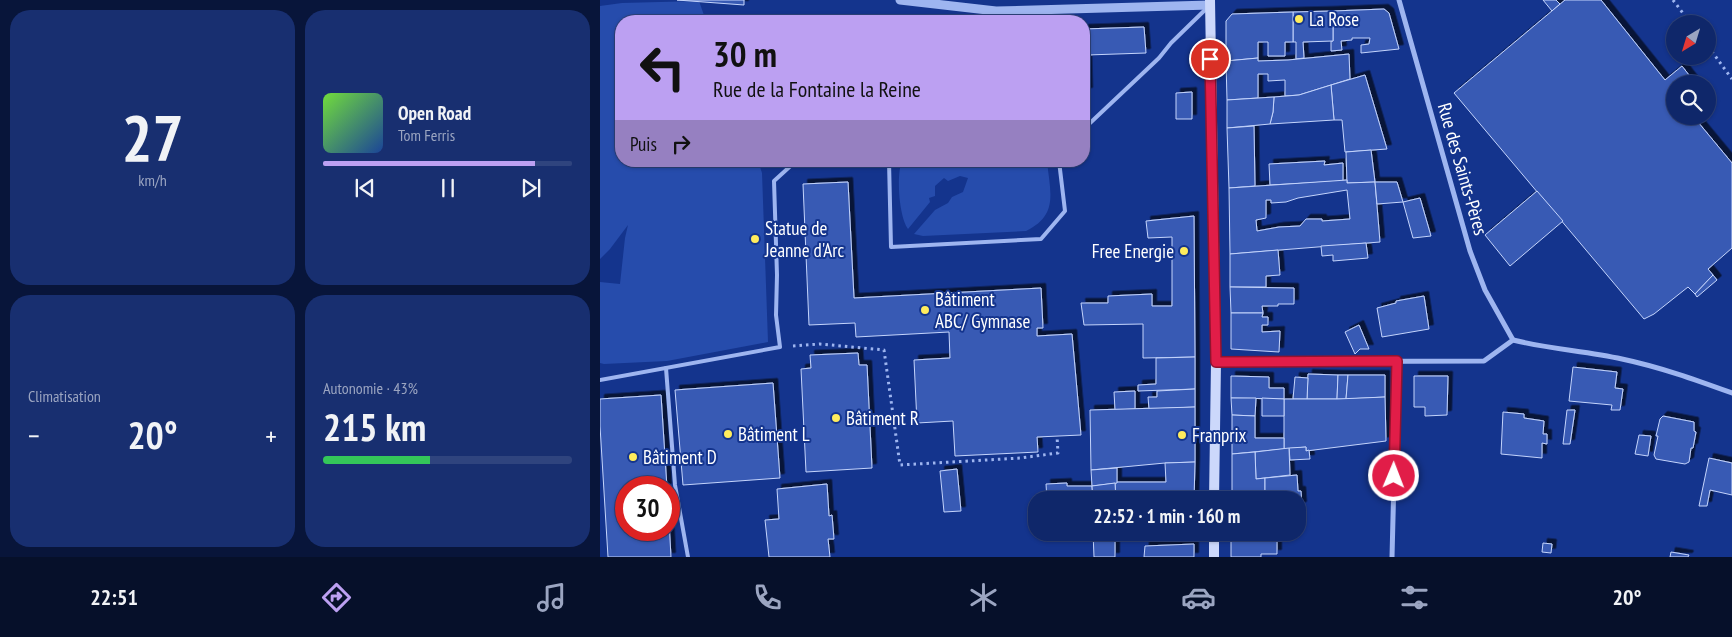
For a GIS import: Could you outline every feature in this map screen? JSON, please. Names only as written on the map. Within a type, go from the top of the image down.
[{"type":"main road","points":[[1210,3],[1216,362],[1214,491]]},
{"type":"main road","points":[[1214,541],[1214,557]]},
{"type":"street","points":[[900,0],[996,11],[1210,3]]},
{"type":"street","name":"Rue des Saints-Pères","points":[[1399,0],[1470,251],[1485,290],[1513,340]]},
{"type":"street","points":[[1216,362],[1484,361],[1513,340],[1540,347],[1621,358],[1668,370],[1732,393]]},
{"type":"street","points":[[1392,557],[1397,361]]},
{"type":"lane","points":[[1090,123],[1159,58],[1210,3]]},
{"type":"lane","points":[[600,380],[780,347],[776,315],[777,275],[774,181],[789,167]]},
{"type":"lane","points":[[889,167],[891,248],[1041,239],[1065,211],[1060,167]]},
{"type":"lane","points":[[666,368],[675,485],[688,557]]},
{"type":"path","points":[[1673,0],[1684,15]]},
{"type":"path","points":[[1716,57],[1732,79]]},
{"type":"path","points":[[780,347],[820,344],[884,350],[900,465],[1020,458],[1058,453],[1057,436]]},
{"type":"shaded area","points":[[699,1],[704,15],[615,15],[615,167],[760,167],[762,173],[768,342],[667,361],[600,363],[600,282],[620,284],[628,225],[600,259],[600,6],[622,3]]},
{"type":"shaded area","points":[[900,167],[1048,167],[1050,202],[1044,218],[1037,225],[1026,231],[923,236],[914,234],[935,210],[948,203],[952,197],[963,192],[968,178],[960,176],[948,181],[944,178],[935,186],[935,196],[929,198],[930,202],[908,229],[902,215],[899,196]]},
{"type":"building","points":[[677,0],[744,0],[744,5]]},
{"type":"building","points":[[1543,0],[1556,0],[1560,4],[1552,11]]},
{"type":"building","points":[[1565,0],[1601,0],[1666,79],[1666,125],[1700,125],[1732,163],[1732,248],[1708,269],[1713,275],[1695,294],[1688,287],[1654,314],[1644,319],[1454,93]]},
{"type":"building","points":[[1384,9],[1389,13],[1399,49],[1361,53],[1361,45],[1369,44],[1370,38],[1352,38],[1352,40],[1341,41],[1342,50],[1331,51],[1333,11]]},
{"type":"building","points":[[1333,11],[1333,41],[1303,42],[1304,58],[1296,59],[1296,42],[1293,42],[1293,12]]},
{"type":"building","points":[[1293,12],[1293,42],[1285,42],[1285,56],[1268,56],[1268,42],[1258,42],[1258,58],[1226,61],[1226,21],[1232,14]]},
{"type":"building","points":[[1144,27],[1146,53],[1090,55],[1090,29]]},
{"type":"building","points":[[1349,54],[1350,79],[1299,95],[1285,96],[1285,80],[1268,81],[1268,74],[1258,74],[1258,98],[1227,100],[1226,61],[1258,58],[1258,61],[1288,60]]},
{"type":"building","points":[[1682,66],[1689,75],[1671,75]]},
{"type":"building","points":[[1365,75],[1387,149],[1345,152],[1342,120],[1334,120],[1331,85]]},
{"type":"building","points":[[1331,85],[1334,120],[1270,124],[1274,97],[1299,95]]},
{"type":"building","points":[[1192,92],[1192,119],[1176,119],[1176,93]]},
{"type":"building","points":[[1274,97],[1270,124],[1227,128],[1227,100]]},
{"type":"building","points":[[1254,126],[1255,186],[1229,188],[1227,128]]},
{"type":"building","points":[[1371,150],[1375,182],[1347,183],[1346,152]]},
{"type":"building","points":[[1325,161],[1324,165],[1343,163],[1343,181],[1270,185],[1269,164]]},
{"type":"building","points":[[1347,180],[1347,183],[1375,182],[1380,242],[1230,254],[1229,188]],"holes":[[[1347,190],[1350,219],[1322,221],[1322,219],[1306,219],[1300,226],[1257,231],[1256,220],[1266,218],[1266,200],[1271,200],[1271,203],[1286,202],[1298,198]]]},
{"type":"building","name":"Bâtiment ABC/ Gymnase","points":[[848,182],[854,298],[1041,288],[1043,328],[1037,328],[1037,336],[1072,334],[1081,435],[1037,437],[1038,452],[955,456],[953,421],[917,423],[914,360],[950,358],[949,332],[856,337],[855,323],[809,325],[803,184]]},
{"type":"building","points":[[1375,182],[1397,182],[1403,202],[1377,204]]},
{"type":"building","points":[[1537,191],[1563,221],[1510,266],[1485,235]]},
{"type":"building","points":[[1420,198],[1431,236],[1413,238],[1403,202]]},
{"type":"building","points":[[1194,216],[1195,357],[1143,358],[1143,324],[1084,325],[1081,303],[1108,303],[1108,296],[1152,294],[1152,306],[1172,306],[1172,237],[1148,238],[1146,221]]},
{"type":"building","points":[[1366,243],[1368,258],[1333,261],[1333,255],[1322,256],[1321,246]]},
{"type":"building","points":[[1278,250],[1280,275],[1266,276],[1266,287],[1230,287],[1230,254]]},
{"type":"building","points":[[1713,275],[1717,280],[1697,297],[1695,294]]},
{"type":"building","points":[[1230,287],[1294,288],[1294,304],[1262,306],[1263,313],[1231,313]]},
{"type":"building","points":[[1424,296],[1429,329],[1382,337],[1377,308],[1396,303],[1396,301]]},
{"type":"building","points":[[1231,313],[1263,313],[1262,317],[1268,317],[1268,325],[1262,325],[1262,332],[1280,331],[1279,352],[1231,349]]},
{"type":"building","points":[[1359,325],[1369,349],[1360,349],[1355,354],[1345,332]]},
{"type":"building","name":"Bâtiment R","points":[[858,353],[859,365],[867,365],[872,468],[806,472],[801,369],[811,368],[810,355]]},
{"type":"building","points":[[1195,357],[1195,389],[1138,391],[1138,385],[1156,384],[1156,358]]},
{"type":"building","points":[[1573,367],[1617,372],[1615,388],[1623,389],[1620,410],[1611,410],[1612,405],[1569,401]]},
{"type":"building","points":[[1308,374],[1338,375],[1337,399],[1307,399]]},
{"type":"building","points":[[1338,375],[1348,375],[1346,399],[1337,399]]},
{"type":"building","points":[[1348,375],[1385,375],[1385,397],[1346,399]]},
{"type":"building","points":[[1231,376],[1269,377],[1269,388],[1284,388],[1284,399],[1231,398]]},
{"type":"building","points":[[1414,376],[1448,376],[1447,415],[1425,416],[1425,407],[1414,407]]},
{"type":"building","points":[[1295,377],[1308,378],[1307,399],[1293,399]]},
{"type":"building","name":"Bâtiment L","points":[[773,383],[780,478],[683,485],[675,390]]},
{"type":"building","points":[[1195,389],[1195,407],[1149,409],[1148,397],[1157,397],[1157,391]]},
{"type":"building","points":[[1135,391],[1135,409],[1115,410],[1114,392]]},
{"type":"building","name":"Bâtiment D","points":[[661,395],[666,476],[615,476],[615,541],[670,541],[671,557],[608,557],[600,399]]},
{"type":"building","points":[[1385,397],[1386,441],[1306,451],[1306,447],[1284,449],[1284,399]]},
{"type":"building","points":[[1231,398],[1256,398],[1255,416],[1232,415]]},
{"type":"building","points":[[1262,398],[1284,399],[1284,416],[1262,416]]},
{"type":"building","points":[[1195,407],[1195,462],[1091,470],[1090,410]]},
{"type":"building","points":[[1567,410],[1575,410],[1570,444],[1563,444]]},
{"type":"building","points":[[1503,412],[1524,414],[1524,418],[1544,421],[1543,434],[1547,434],[1547,444],[1542,443],[1542,458],[1501,454]]},
{"type":"building","points":[[1232,415],[1255,416],[1255,438],[1284,438],[1284,449],[1232,454]]},
{"type":"building","points":[[1663,416],[1694,422],[1694,431],[1696,432],[1689,462],[1685,464],[1656,459],[1654,455],[1658,436],[1656,436],[1660,419]]},
{"type":"building","points":[[1639,435],[1651,436],[1648,456],[1635,454]]},
{"type":"building","points":[[1306,447],[1306,451],[1309,450],[1310,459],[1290,460],[1289,448]]},
{"type":"building","points":[[1289,448],[1290,475],[1256,479],[1255,452]]},
{"type":"building","points":[[1255,452],[1256,479],[1265,478],[1265,491],[1232,491],[1232,454]]},
{"type":"building","points":[[1709,458],[1732,463],[1732,495],[1710,490],[1707,506],[1699,506]]},
{"type":"building","points":[[1195,462],[1194,491],[1115,491],[1115,483],[1117,482],[1166,482],[1165,463]]},
{"type":"building","points":[[1117,468],[1117,483],[1092,486],[1091,470]]},
{"type":"building","points":[[957,469],[961,511],[944,512],[940,471]]},
{"type":"building","points":[[1297,475],[1298,491],[1265,491],[1265,478]]},
{"type":"building","points":[[1067,483],[1067,486],[1092,486],[1092,491],[1046,491],[1046,484]]},
{"type":"building","points":[[1115,483],[1115,491],[1092,491],[1092,486]]},
{"type":"building","points":[[827,484],[829,516],[832,515],[834,539],[828,539],[830,557],[769,557],[765,520],[779,519],[777,489]]},
{"type":"building","points":[[1093,541],[1115,541],[1115,557],[1094,557]]},
{"type":"building","points":[[1231,541],[1277,541],[1277,554],[1261,554],[1261,557],[1231,557]]},
{"type":"building","points":[[1543,543],[1552,544],[1551,553],[1542,552]]},
{"type":"building","points":[[1194,544],[1194,557],[1144,557],[1145,546]]},
{"type":"building","points":[[1671,552],[1689,555],[1688,557],[1670,557]]},
{"type":"place","name":"La Rose","points":[[1299,19]]},
{"type":"place","name":"Statue de Jeanne d'Arc","points":[[755,239]]},
{"type":"place","name":"Free Energie","points":[[1184,251]]},
{"type":"place","name":"Bâtiment ABC/ Gymnase","points":[[925,310]]},
{"type":"place","name":"Bâtiment R","points":[[836,418]]},
{"type":"place","name":"Bâtiment L","points":[[728,434]]},
{"type":"place","name":"Franprix","points":[[1182,435]]},
{"type":"place","name":"Bâtiment D","points":[[633,457]]},
{"type":"route","points":[[1210,59],[1216,362],[1397,361],[1394,476]]}]
